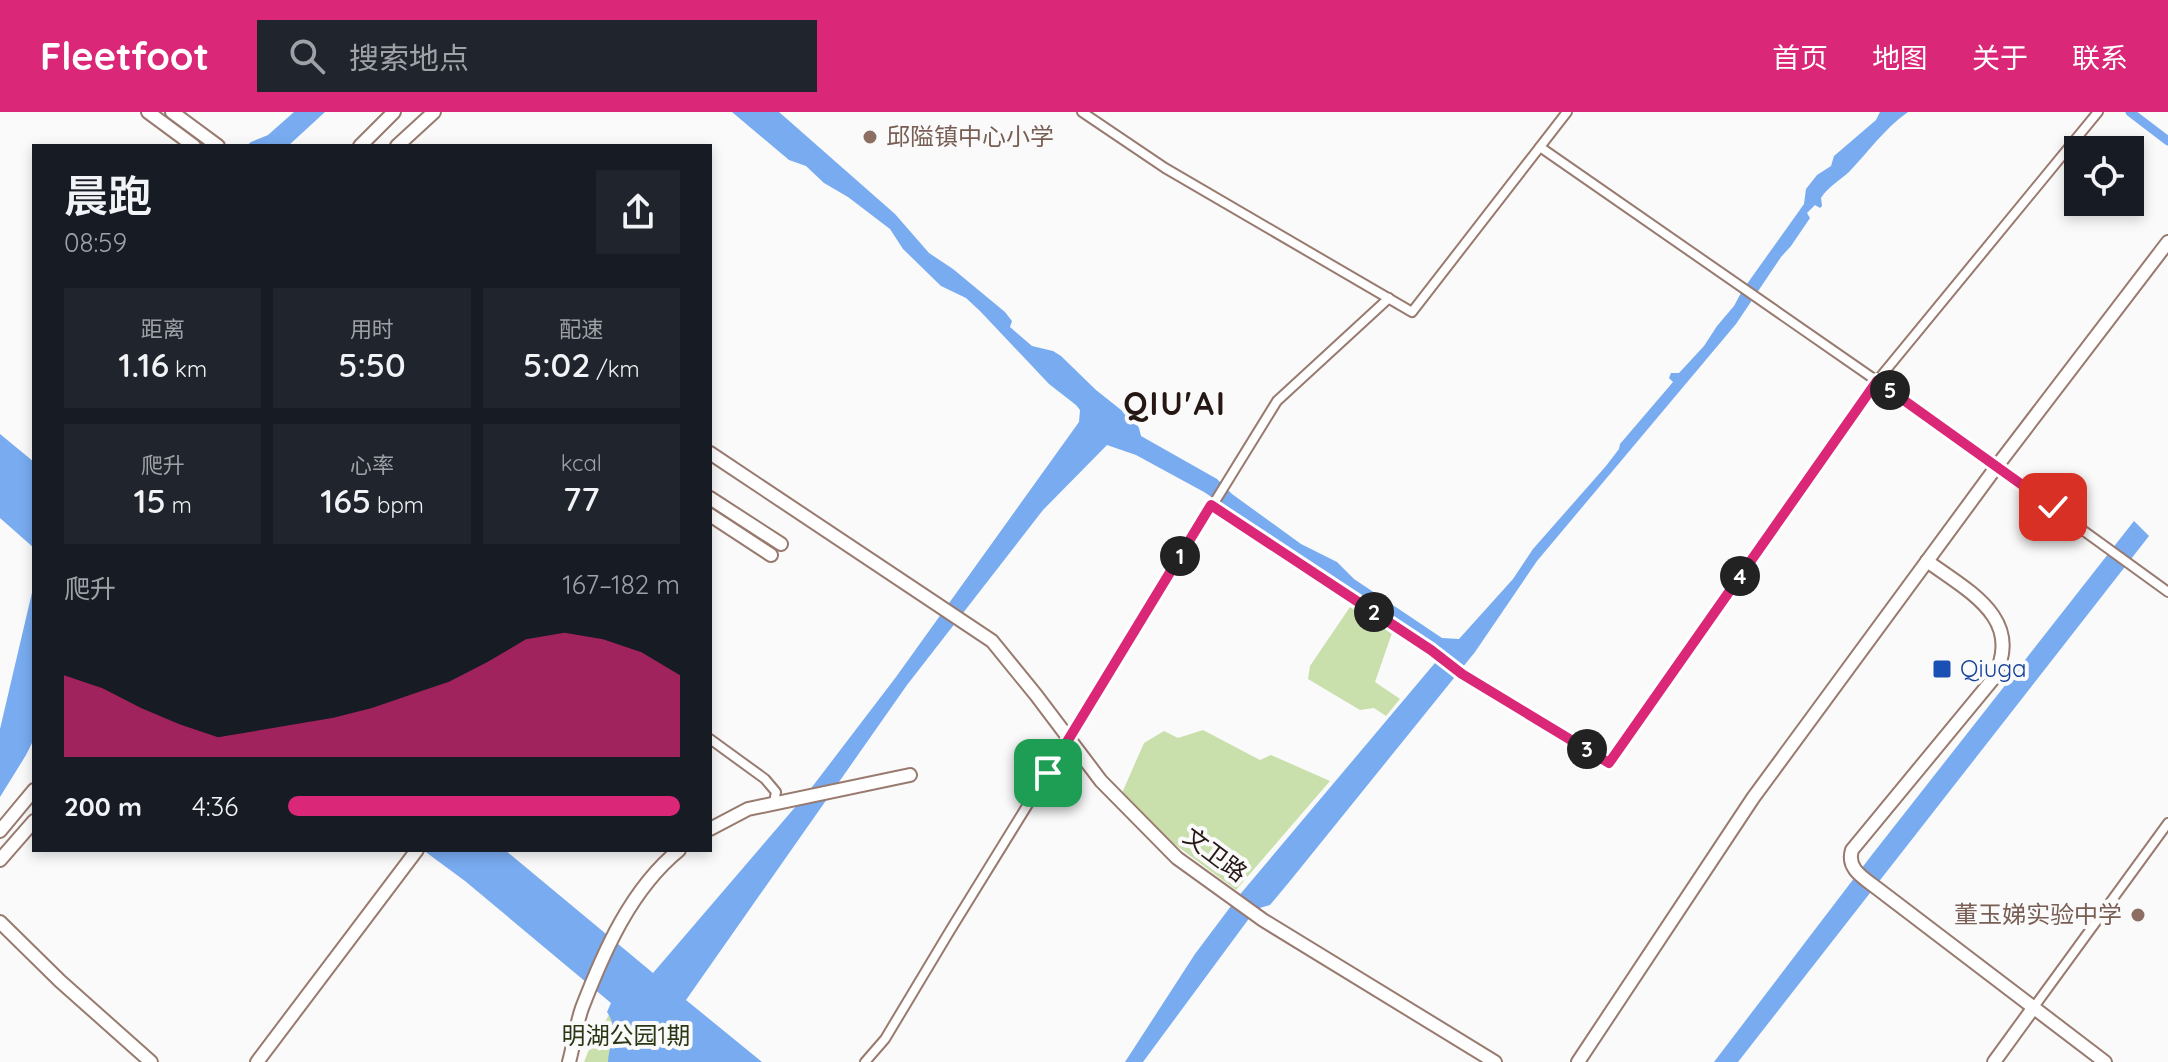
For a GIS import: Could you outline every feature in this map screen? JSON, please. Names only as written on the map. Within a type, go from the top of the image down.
[{"type":"street","points":[[148,112],[191,144]]},
{"type":"street","points":[[172,112],[215,144]]},
{"type":"street","points":[[362,144],[394,112]]},
{"type":"street","points":[[399,144],[434,112]]},
{"type":"street","points":[[1082,112],[1165,168],[1412,312],[1567,112]]},
{"type":"street","points":[[1211,505],[1431,650],[1462,674],[1609,763],[1877,381],[2098,112]]},
{"type":"street","points":[[1540,147],[1997,466],[2168,592]]},
{"type":"street","points":[[1578,1062],[1753,798],[1997,466],[2168,242]]},
{"type":"street","points":[[865,1062],[885,1039],[1277,401],[1389,298]]},
{"type":"street","name":"文卫路","points":[[712,454],[992,641],[1101,781],[1177,858],[1263,920],[1495,1062]]},
{"type":"street","points":[[712,499],[781,544]]},
{"type":"street","points":[[712,516],[771,555]]},
{"type":"street","points":[[1927,561],[1991,610],[2004,645],[2001,665],[1993,679],[1852,850],[1849,859],[1853,869],[1878,889],[2105,1062]]},
{"type":"street","points":[[712,740],[765,779],[776,792],[774,802]]},
{"type":"street","points":[[712,828],[748,809],[774,802],[910,775]]},
{"type":"street","points":[[0,831],[32,792]]},
{"type":"street","points":[[0,860],[32,823]]},
{"type":"street","points":[[1994,1062],[2168,823]]},
{"type":"street","points":[[257,1062],[415,852]]},
{"type":"street","points":[[569,1062],[581,1010],[618,926],[658,867],[677,852]]},
{"type":"street","points":[[0,922],[60,981],[151,1062]]},
{"type":"green space","points":[[1350,607],[1392,633],[1375,682],[1400,699],[1386,716],[1374,708],[1360,710],[1308,679],[1310,666]]},
{"type":"green space","points":[[1203,730],[1260,760],[1271,755],[1330,781],[1236,890],[1118,802],[1144,743],[1164,731],[1178,738]]},
{"type":"green space","name":"明湖公园1期","points":[[610,1013],[699,1062],[584,1062]]},
{"type":"water","points":[[294,112],[325,112],[290,144],[248,144],[268,135]]},
{"type":"water","points":[[732,112],[779,112],[895,214],[929,253],[1005,312],[1012,321],[1010,327],[1032,346],[1061,356],[1096,390],[1135,421],[1141,436],[1217,479],[1232,494],[1301,544],[1337,562],[1354,579],[1442,638],[1459,639],[1513,579],[1533,549],[1606,466],[1620,444],[1673,382],[1669,378],[1671,373],[1679,373],[1704,346],[1804,204],[1806,189],[1817,175],[1831,166],[1834,156],[1876,120],[1880,112],[1908,112],[1827,191],[1821,198],[1820,208],[1815,205],[1807,213],[1810,218],[1736,324],[1537,561],[1475,652],[1290,881],[1270,905],[1256,909],[1143,1062],[1125,1062],[1195,954],[1237,898],[1445,651],[1204,492],[1136,455],[1107,445],[1043,510],[907,685],[686,1000],[762,1062],[608,1062],[613,1025],[607,1012],[611,1003],[426,852],[507,852],[653,973],[809,791],[896,677],[1079,422],[1080,410],[1076,405],[1049,384],[966,298],[941,286],[903,249],[890,229],[824,183],[806,166],[789,160]]},
{"type":"water","points":[[0,434],[32,460],[32,546],[0,518]]},
{"type":"water","points":[[2134,521],[2149,536],[1738,1062],[1714,1062],[1871,856]]},
{"type":"water","points":[[32,593],[32,743],[0,797],[0,729]]},
{"type":"waterway","points":[[2130,112],[2168,141]]},
{"type":"place","name":"邱隘镇中心小学","points":[[870,137]]},
{"type":"place","name":"Qiuga","points":[[1942,669]]},
{"type":"place","name":"董玉娣实验中学","points":[[2138,915]]},
{"type":"district","name":"QIU'AI","points":[[1175,404]]},
{"type":"route","points":[[1048,773],[1211,505],[1431,650],[1462,674],[1609,763],[1877,381],[2053,507]]}]
